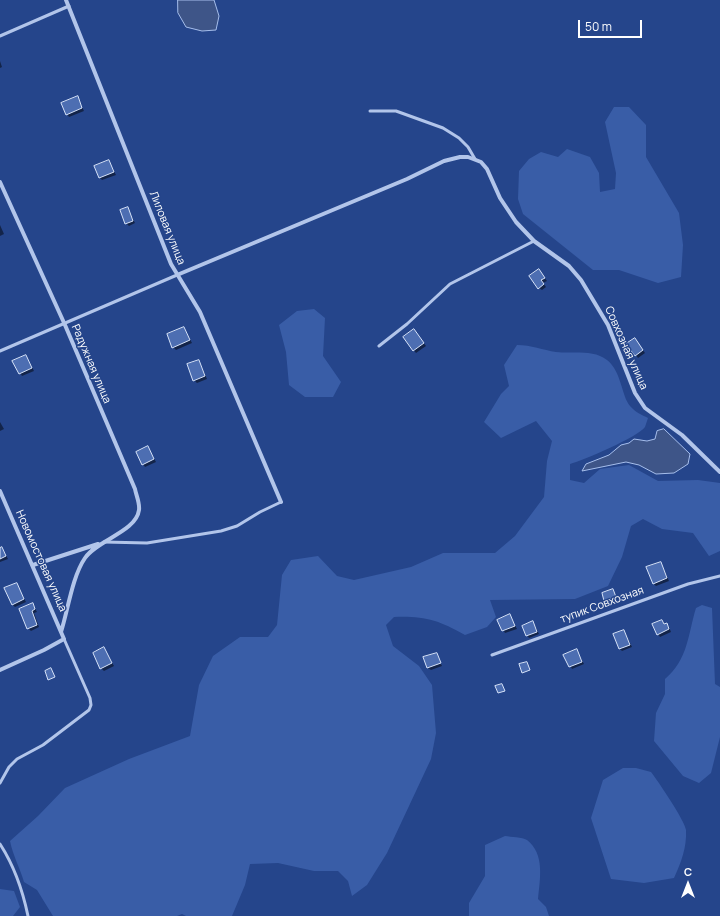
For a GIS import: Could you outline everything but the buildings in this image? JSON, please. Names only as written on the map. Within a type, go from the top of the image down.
[{"type":"street","name":"Лиловая улица","points":[[66,0],[70,6],[171,264],[200,312],[282,502]]},
{"type":"street","points":[[177,275],[400,182],[444,161],[460,157],[475,159]]},
{"type":"street","name":"Совхозная улица","points":[[475,159],[481,162],[487,169],[500,198],[516,222],[534,241],[569,266],[581,280],[608,325],[635,393],[645,408],[682,435],[720,472]]},
{"type":"street","name":"Радужная улица","points":[[0,182],[65,325],[135,489],[139,505],[139,512],[135,519],[125,530],[102,542]]},
{"type":"street","name":"Новомостовая улица","points":[[0,491],[64,639]]},
{"type":"street","points":[[33,565],[102,542]]},
{"type":"street","points":[[61,632],[78,572],[85,558],[92,549],[102,542]]},
{"type":"street","points":[[0,670],[64,639]]},
{"type":"lane","points":[[0,36],[70,6]]},
{"type":"lane","points":[[370,112],[396,112],[443,128],[459,138],[468,147],[475,159]]},
{"type":"lane","points":[[379,346],[407,324],[450,284],[534,241]]},
{"type":"lane","points":[[0,352],[177,275]]},
{"type":"lane","points":[[102,542],[147,543],[221,531],[237,526],[260,512],[282,502]]},
{"type":"lane","name":"тупик Совхозная","points":[[492,655],[680,586],[720,576]]},
{"type":"lane","points":[[0,783],[9,767],[17,759],[43,745],[89,710],[91,705],[90,698],[64,639]]},
{"type":"lane","points":[[0,844],[13,869],[24,898],[28,916]]},
{"type":"shaded area","points":[[178,0],[214,0],[219,16],[216,30],[202,31],[186,27],[178,13]]},
{"type":"shaded area","points":[[614,107],[629,107],[646,125],[646,157],[679,213],[683,245],[681,277],[658,283],[619,270],[593,270],[523,214],[518,199],[519,171],[529,159],[541,152],[558,157],[567,149],[590,157],[599,173],[600,192],[615,189],[616,173],[605,122]]},
{"type":"shaded area","points":[[314,309],[325,318],[323,356],[341,382],[333,397],[305,397],[289,385],[286,352],[279,325],[297,311]]},
{"type":"shaded area","points":[[517,345],[556,352],[595,354],[607,360],[616,371],[630,406],[636,412],[648,418],[645,427],[622,442],[570,464],[570,480],[584,483],[600,469],[629,465],[658,481],[698,480],[720,483],[720,551],[709,556],[693,533],[662,529],[643,519],[631,526],[622,557],[608,586],[575,599],[490,600],[496,617],[487,627],[465,635],[439,622],[414,617],[394,617],[386,625],[393,646],[419,666],[432,685],[436,733],[431,759],[387,853],[367,885],[352,896],[348,881],[338,871],[314,871],[278,863],[250,864],[245,885],[232,916],[186,916],[182,914],[177,916],[53,916],[37,890],[24,882],[10,841],[38,816],[65,788],[129,759],[190,736],[199,685],[213,656],[240,637],[268,637],[277,625],[282,575],[291,560],[318,556],[337,576],[354,580],[411,567],[443,553],[495,553],[515,536],[544,497],[547,461],[552,441],[536,421],[501,438],[484,422],[501,394],[509,386],[504,365]]},
{"type":"shaded area","points":[[664,429],[690,454],[688,464],[674,473],[656,474],[639,465],[626,462],[582,471],[586,464],[609,455],[621,445],[629,443],[634,439],[647,441],[655,439],[657,431]]},
{"type":"shaded area","points":[[702,605],[712,608],[715,684],[720,687],[720,737],[711,773],[699,783],[683,776],[654,741],[656,713],[665,694],[665,679],[673,672],[683,655],[696,608]]},
{"type":"shaded area","points":[[623,768],[636,768],[651,772],[681,818],[686,830],[686,836],[681,861],[674,878],[644,883],[611,879],[591,818],[603,780]]},
{"type":"shaded area","points":[[505,836],[527,840],[537,852],[540,867],[538,899],[546,907],[549,916],[469,916],[469,903],[485,876],[485,845]]},
{"type":"shaded area","points":[[0,889],[14,891],[20,907],[13,916],[0,916]]}]
